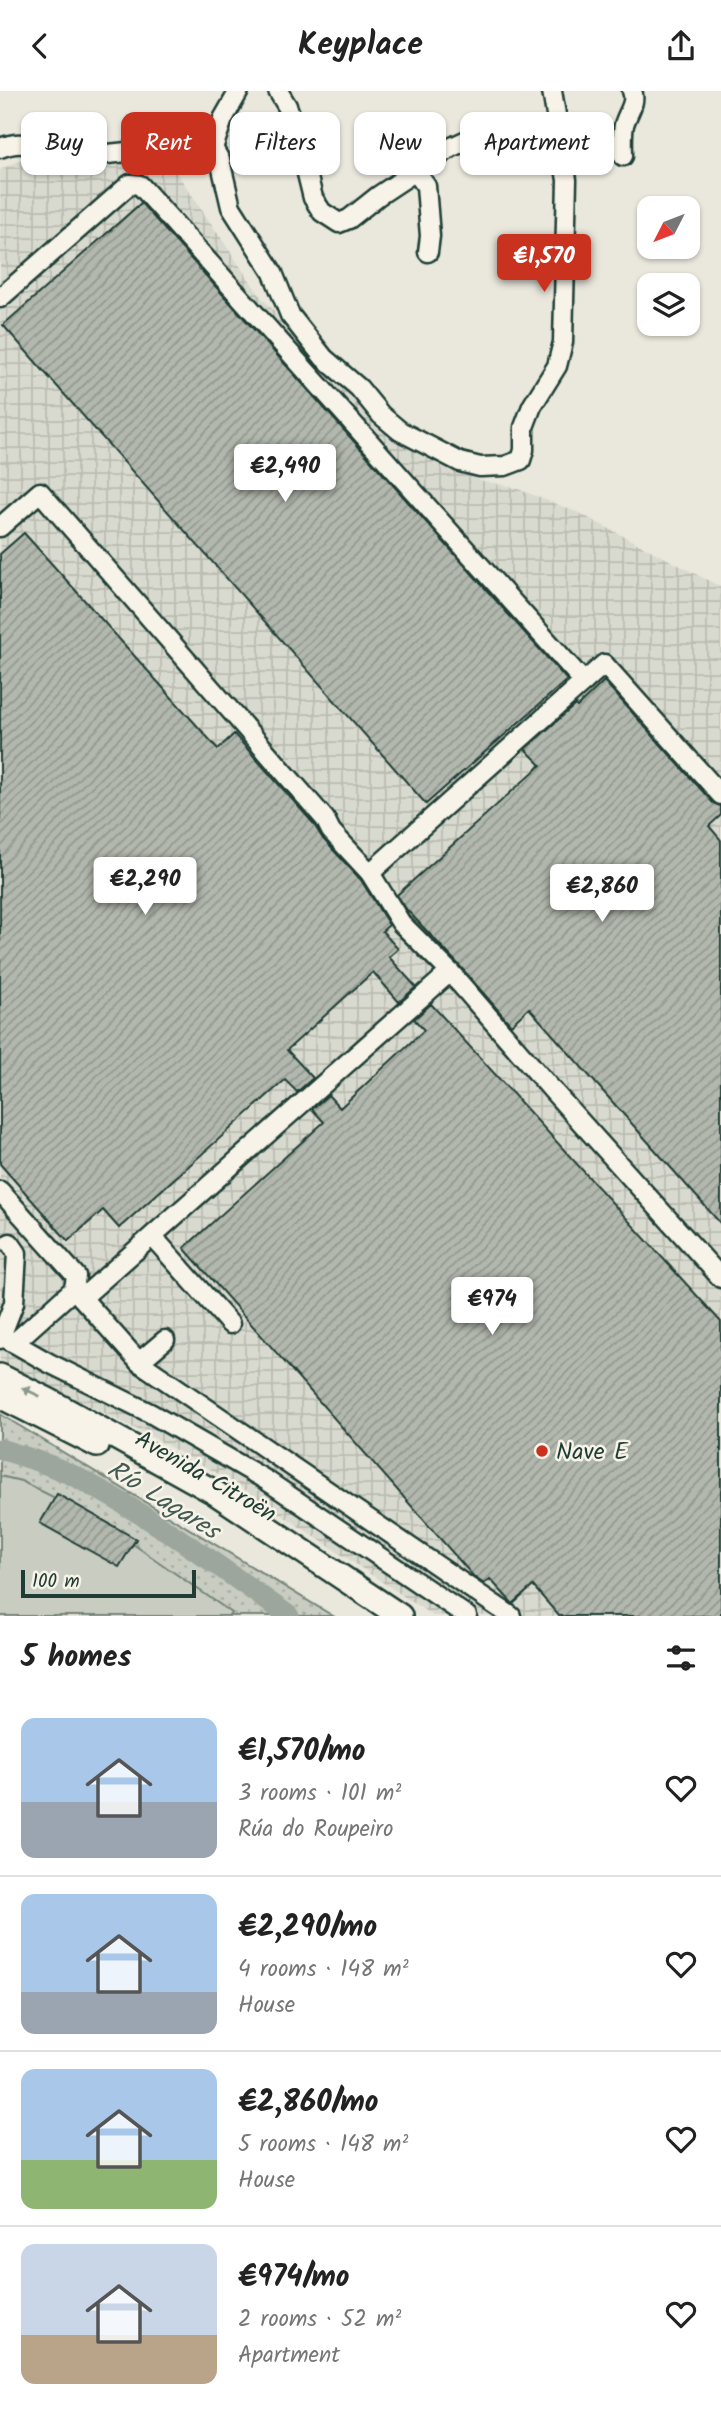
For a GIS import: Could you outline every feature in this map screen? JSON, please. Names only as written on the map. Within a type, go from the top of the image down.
[{"type":"main road","name":"Avenida Citroën","points":[[0,1376],[214,1492],[400,1616]]},
{"type":"main road","name":"Avenida Citroën","points":[[0,1396],[172,1483],[265,1539],[377,1616]]},
{"type":"street","points":[[216,139],[223,119],[239,91]]},
{"type":"street","points":[[278,91],[296,129],[313,198],[322,212],[333,221],[342,222],[349,219],[411,175]]},
{"type":"street","points":[[552,91],[555,112]]},
{"type":"street","points":[[623,156],[624,126],[634,102],[632,91]]},
{"type":"street","points":[[0,148],[20,142],[60,159],[121,153]]},
{"type":"street","points":[[216,153],[231,207],[273,274],[290,315],[324,358],[359,388],[381,415],[400,431],[460,462],[480,467],[505,466],[520,460],[524,450],[524,427],[532,406],[557,366],[563,342],[566,175]]},
{"type":"street","points":[[418,175],[426,186],[430,236],[428,253]]},
{"type":"street","points":[[0,298],[130,184],[140,185],[584,682]]},
{"type":"street","points":[[0,527],[40,492],[325,819],[331,831],[370,873],[401,923],[450,972],[721,1278]]},
{"type":"street","points":[[370,873],[604,664],[721,795]]},
{"type":"street","points":[[4,1338],[78,1293],[153,1237],[450,972]]},
{"type":"street","points":[[0,1191],[76,1276],[78,1293],[139,1362],[511,1616]]},
{"type":"street","points":[[153,1237],[230,1324]]},
{"type":"street","points":[[4,1338],[14,1303],[17,1253],[10,1243]]},
{"type":"street","points":[[4,1338],[150,1413],[267,1480],[467,1616]]},
{"type":"street","points":[[139,1362],[165,1340]]},
{"type":"shaded area","points":[[21,160],[21,175],[107,175],[107,165],[121,164],[121,175],[178,175],[261,297],[334,375],[393,432],[479,480],[513,487],[579,513],[721,587],[721,1616],[433,1616],[236,1484],[154,1438],[0,1361],[0,170]]},
{"type":"shaded area","points":[[0,1414],[333,1616],[193,1616],[0,1508]]},
{"type":"shaded area","points":[[0,1476],[21,1481],[55,1498],[57,1494],[136,1539],[133,1544],[232,1613],[230,1616],[0,1616]]},
{"type":"building","points":[[141,203],[567,680],[426,804],[3,325]]},
{"type":"building","points":[[24,533],[218,749],[234,734],[313,823],[323,839],[361,880],[389,925],[382,931],[398,949],[389,957],[416,987],[399,1002],[373,972],[287,1050],[313,1078],[297,1092],[285,1080],[119,1228],[103,1210],[68,1241],[0,1164],[0,554]]},
{"type":"building","points":[[604,681],[713,803],[721,806],[721,815],[709,826],[721,840],[721,1224],[529,1008],[511,1025],[407,910],[397,895],[541,765],[525,749]]},
{"type":"building","name":"Nave E","points":[[431,1004],[721,1322],[721,1616],[559,1616],[533,1586],[513,1604],[490,1579],[484,1584],[474,1577],[184,1248],[324,1122],[312,1109],[328,1095],[340,1108],[424,1030],[414,1019]]},
{"type":"building","points":[[57,1494],[136,1539],[119,1567],[40,1523]]},
{"type":"waterway","name":"Río Lagares","points":[[0,1449],[58,1469],[104,1492],[185,1543],[289,1616]]},
{"type":"place","name":"Nave E","points":[[542,1451]]}]
